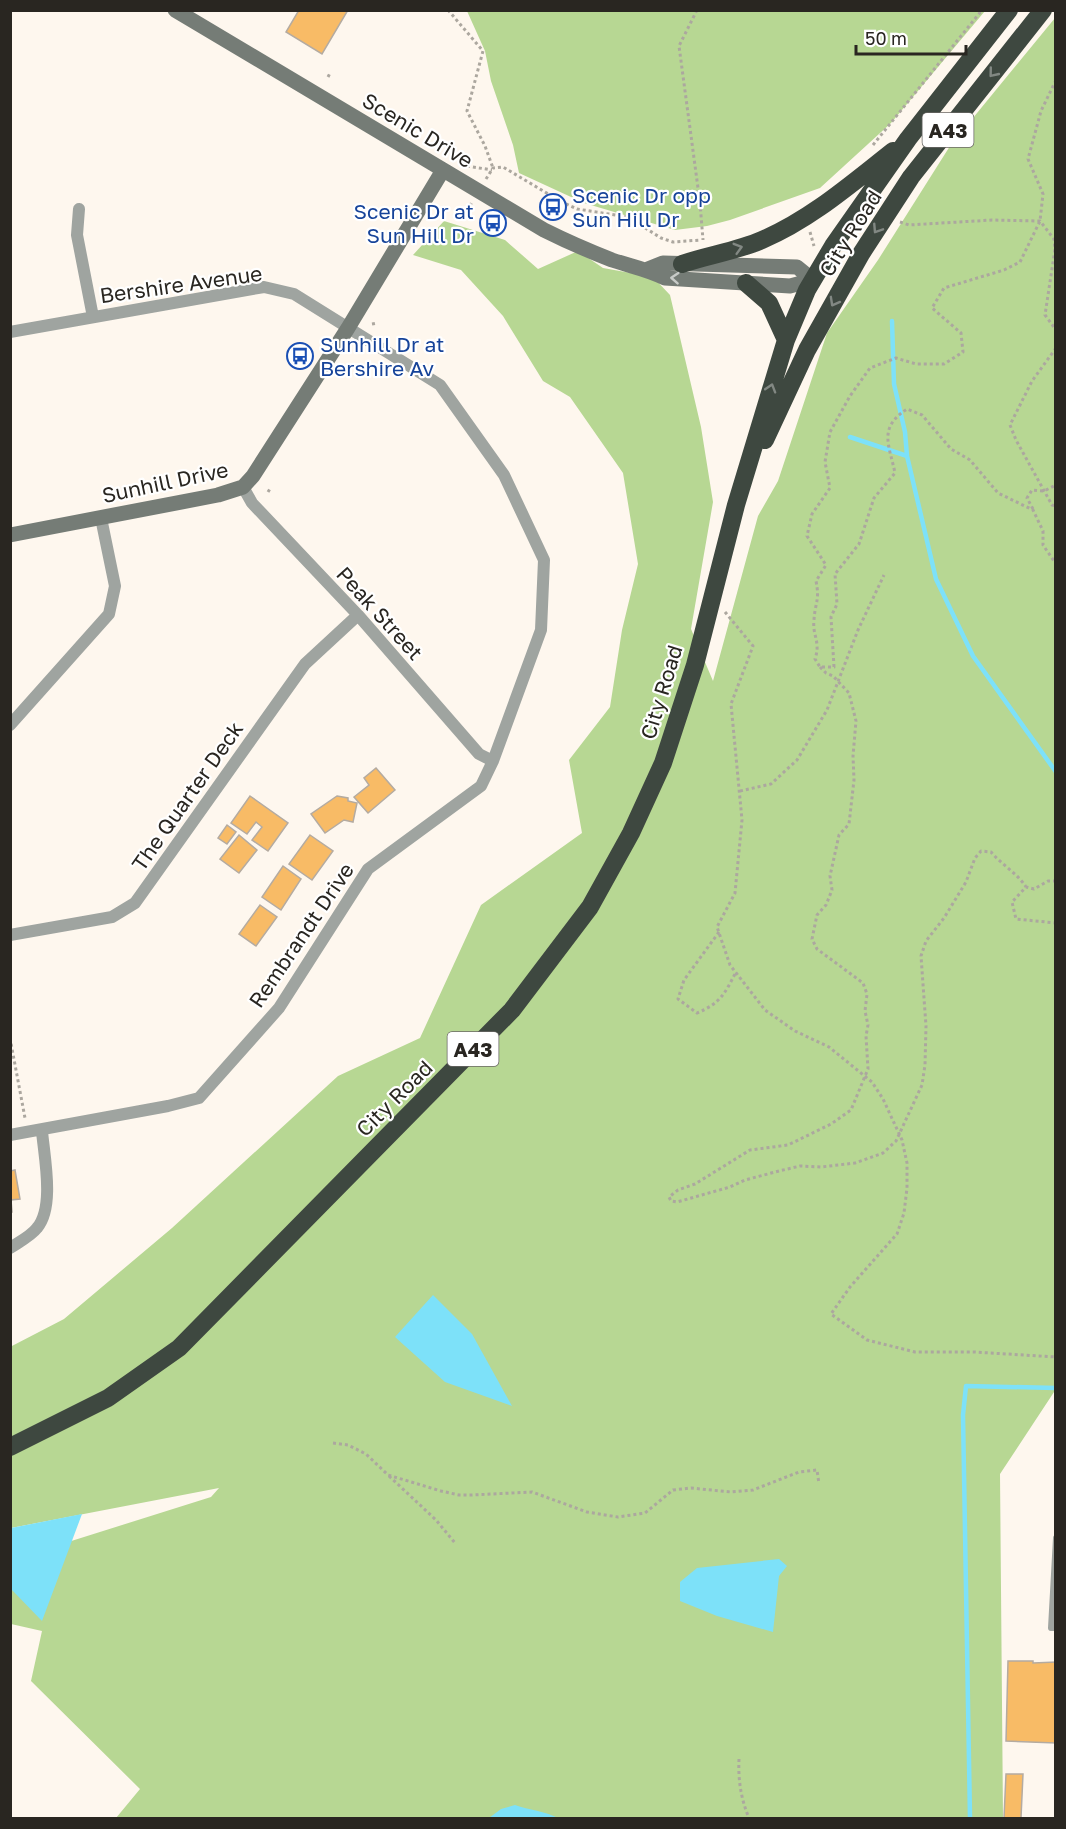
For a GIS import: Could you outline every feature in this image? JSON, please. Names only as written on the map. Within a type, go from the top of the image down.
[{"type":"highway","name":"City Road","points":[[10,1447],[108,1398],[179,1348],[512,1010],[590,907],[631,833],[663,763],[695,664],[736,505],[786,340],[833,246],[908,139],[1009,10]]},
{"type":"highway","name":"City Road","points":[[736,505],[807,350],[861,254],[911,177],[1043,10]]},
{"type":"highway","points":[[682,264],[762,240],[805,217],[825,205],[908,139]]},
{"type":"highway","points":[[807,350],[817,274],[830,277],[861,254]]},
{"type":"highway","points":[[746,283],[769,303],[786,340]]},
{"type":"main road","name":"Scenic Drive","points":[[175,10],[564,240],[623,264],[648,269],[664,278],[790,286],[817,274]]},
{"type":"main road","name":"Sunhill Drive","points":[[10,535],[219,495],[243,487],[253,476],[348,328],[444,170]]},
{"type":"main road","name":"Scenic Drive","points":[[648,269],[663,263],[797,267],[817,274]]},
{"type":"street","points":[[79,209],[77,235],[93,317]]},
{"type":"street","name":"Bershire Avenue","points":[[10,332],[264,287],[294,294],[348,328]]},
{"type":"street","name":"Rembrandt Drive","points":[[10,1135],[42,1131],[199,1098],[279,1008],[368,869],[481,786],[493,761],[541,630],[544,560],[504,475],[440,384],[348,328]]},
{"type":"street","name":"Peak Street","points":[[243,487],[252,502],[358,615],[480,754],[493,761]]},
{"type":"street","points":[[10,725],[109,614],[115,586],[101,518]]},
{"type":"street","name":"The Quarter Deck","points":[[10,935],[112,917],[135,903],[305,664],[358,615]]},
{"type":"street","points":[[10,1248],[37,1228],[45,1212],[47,1195],[42,1131]]},
{"type":"lane","points":[[1056,1538],[1051,1628],[1056,1628]]},
{"type":"path","points":[[448,10],[483,51],[467,111],[494,168]]},
{"type":"path","points":[[697,10],[679,46],[703,240]]},
{"type":"path","points":[[871,148],[982,10]]},
{"type":"path","points":[[1056,80],[1041,111],[1028,159],[1043,194],[1040,221],[1020,262],[1004,270],[944,288],[932,308],[961,333],[963,352],[944,364],[916,364],[896,358],[870,368],[850,396],[830,432],[825,462],[830,489],[812,514],[807,536],[826,565],[816,581],[819,597],[813,622],[819,648],[815,658],[820,667],[849,693],[856,721],[853,756],[854,780],[849,824],[839,835],[830,876],[832,890],[826,905],[817,915],[812,939],[817,949],[863,983],[867,994],[868,1069],[851,1110],[831,1124],[788,1145],[750,1150],[695,1184],[678,1190],[669,1197],[671,1201],[677,1202],[730,1188],[744,1180],[800,1166],[821,1167],[855,1163],[883,1153],[896,1141],[922,1085],[926,1026],[921,956],[926,941],[944,918],[966,882],[975,858],[981,851],[991,852],[1001,864],[1022,880],[1026,887],[1034,889],[1048,880],[1056,881]]},
{"type":"path","points":[[467,211],[494,168],[503,167],[577,209],[628,217],[661,238],[673,242],[711,240]]},
{"type":"path","points":[[805,217],[817,274]]},
{"type":"path","points":[[885,218],[909,225],[992,220],[1040,221],[1054,238],[1055,249],[1045,315],[1056,330]]},
{"type":"path","points":[[372,324],[377,323]]},
{"type":"path","points":[[1056,348],[1032,381],[1010,425],[1044,491],[1056,506]]},
{"type":"path","points":[[820,667],[834,667],[831,617],[837,604],[835,574],[859,544],[874,498],[895,473],[887,433],[893,418],[907,409],[922,415],[951,449],[970,460],[998,493],[1033,510]]},
{"type":"path","points":[[1056,484],[1044,491],[1032,490],[1027,498],[1043,531],[1043,545],[1056,564]]},
{"type":"path","points":[[268,492],[271,487]]},
{"type":"path","points":[[740,790],[771,783],[797,760],[827,710],[858,630],[884,575]]},
{"type":"path","points":[[712,597],[753,646],[731,704],[742,820],[735,893],[717,927],[730,965],[765,1010],[795,1031],[829,1047],[872,1082],[883,1099],[899,1135],[907,1163],[904,1213],[897,1234],[850,1287],[831,1314],[867,1340],[915,1352],[974,1352],[1056,1357]]},
{"type":"path","points":[[1026,887],[1012,902],[1016,920],[1056,923]]},
{"type":"path","points":[[719,932],[684,980],[678,999],[697,1013],[710,1008],[722,998],[736,972]]},
{"type":"path","points":[[10,1038],[25,1118]]},
{"type":"path","points":[[333,1443],[348,1445],[366,1454],[436,1520],[455,1543]]},
{"type":"path","points":[[388,1475],[459,1495],[532,1492],[587,1512],[618,1517],[645,1513],[673,1490],[708,1489],[731,1492],[753,1490],[812,1469],[817,1470],[819,1484]]},
{"type":"path","points":[[739,1759],[739,1779],[743,1803],[749,1818]]},
{"type":"green space","points":[[467,11],[985,11],[891,123],[820,188],[730,220],[675,230],[584,203],[519,173],[513,145],[491,81],[485,51]]},
{"type":"green space","points":[[1055,18],[1056,1389],[1000,1474],[1003,1818],[116,1818],[140,1789],[31,1681],[42,1631],[11,1624],[11,1560],[211,1497],[219,1488],[11,1528],[10,1347],[64,1319],[172,1228],[338,1076],[420,1038],[481,905],[582,833],[569,760],[610,707],[622,630],[638,564],[623,473],[570,397],[543,381],[503,316],[461,270],[413,255],[444,221],[505,240],[538,269],[578,251],[603,268],[653,277],[670,295],[701,427],[713,502],[691,629],[713,681],[758,516],[778,481],[827,333],[878,260],[950,146]]},
{"type":"water","points":[[433,1295],[472,1334],[512,1406],[445,1382],[395,1337]]},
{"type":"water","points":[[82,1514],[42,1621],[11,1589],[11,1528]]},
{"type":"water","points":[[779,1559],[787,1566],[779,1576],[773,1632],[717,1616],[680,1601],[680,1582],[697,1568]]},
{"type":"water","points":[[515,1805],[558,1818],[489,1818],[501,1809]]},
{"type":"building","points":[[299,10],[348,10],[322,54],[286,32]]},
{"type":"building","points":[[376,768],[395,790],[368,813],[354,797],[369,785],[364,778]]},
{"type":"building","points":[[250,796],[288,823],[268,851],[252,840],[262,827],[256,822],[247,834],[231,823]]},
{"type":"building","points":[[337,796],[357,803],[353,822],[344,820],[325,833],[311,814]]},
{"type":"building","points":[[227,825],[236,832],[227,844],[218,838]]},
{"type":"building","points":[[239,835],[257,850],[239,873],[220,859]]},
{"type":"building","points":[[310,835],[333,851],[312,880],[289,864]]},
{"type":"building","points":[[283,866],[301,879],[281,910],[262,897]]},
{"type":"building","points":[[260,905],[277,917],[256,946],[239,934]]},
{"type":"building","points":[[15,1170],[20,1199],[11,1200],[12,1212],[10,1212],[10,1171]]},
{"type":"building","points":[[1008,1661],[1056,1662],[1056,1743],[1006,1741]]},
{"type":"building","points":[[1006,1774],[1023,1774],[1021,1818],[1004,1818]]},
{"type":"waterway","points":[[892,321],[894,384],[905,432],[907,456]]},
{"type":"waterway","points":[[850,437],[907,456],[936,579],[973,656],[1056,772]]},
{"type":"waterway","points":[[970,1818],[963,1415],[966,1386],[1056,1388]]},
{"type":"place","name":"Scenic Dr opp Sun Hill Dr","points":[[553,207]]},
{"type":"place","name":"Scenic Dr at Sun Hill Dr","points":[[493,223]]},
{"type":"place","name":"Sunhill Dr at Bershire Av","points":[[300,356]]}]
